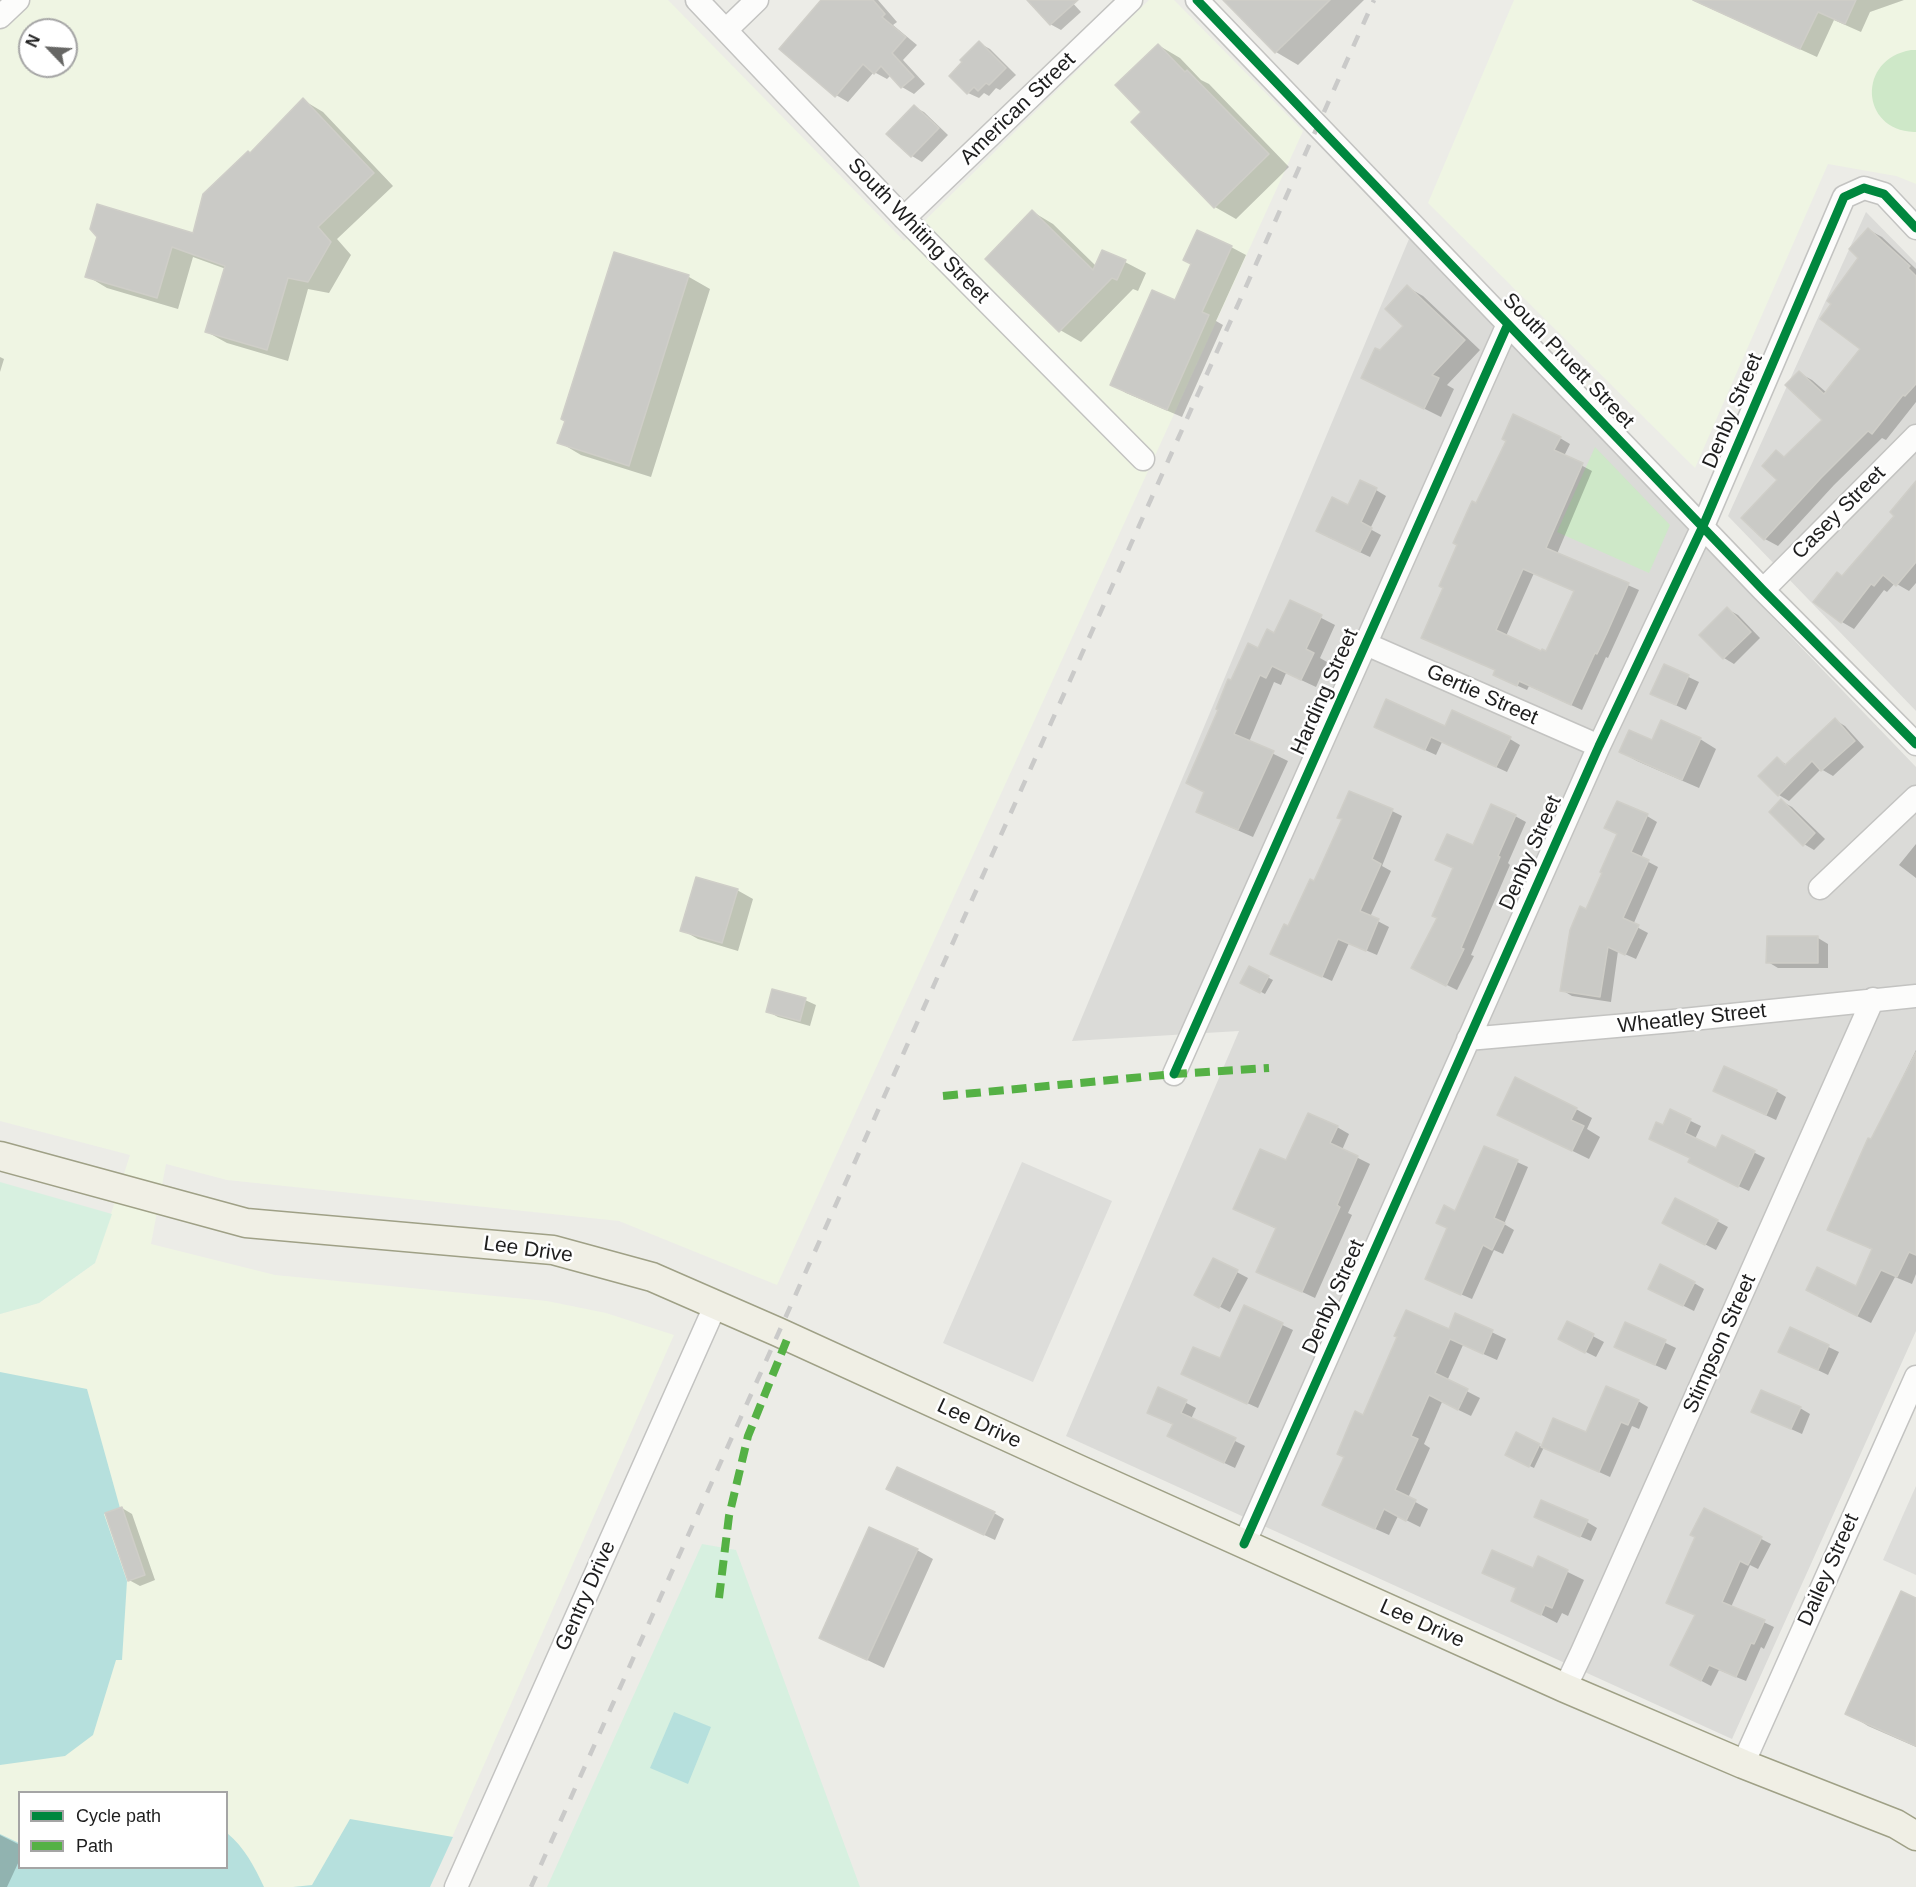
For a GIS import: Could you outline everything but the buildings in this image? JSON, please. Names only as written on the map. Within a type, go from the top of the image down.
[{"type":"main road","name":"Lee Drive","points":[[0,1156],[246,1223],[554,1250],[652,1277],[1565,1688],[1743,1764],[1896,1824],[1916,1836]]},
{"type":"street","points":[[0,17],[18,0]]},
{"type":"street","name":"South Whiting Street","points":[[697,0],[904,218],[1143,459]]},
{"type":"street","points":[[726,30],[757,0]]},
{"type":"street","name":"American Street","points":[[904,218],[1131,0]]},
{"type":"street","name":"South Pruett Street","points":[[1197,0],[1763,590],[1916,744]]},
{"type":"street","name":"Denby Street","points":[[1244,1544],[1599,746],[1703,526],[1845,197],[1864,188],[1884,194],[1916,228]]},
{"type":"street","name":"Harding Street","points":[[1174,1074],[1508,324]]},
{"type":"street","name":"Casey Street","points":[[1763,590],[1916,436]]},
{"type":"street","name":"Gertie Street","points":[[1366,644],[1599,746]]},
{"type":"street","points":[[1820,888],[1916,797]]},
{"type":"street","name":"Wheatley Street","points":[[1468,1039],[1673,1022],[1916,996]]},
{"type":"street","name":"Stimpson Street","points":[[1565,1688],[1874,999]]},
{"type":"street","name":"Gentry Drive","points":[[456,1887],[716,1304]]},
{"type":"street","name":"Dailey Street","points":[[1743,1764],[1916,1377]]},
{"type":"shaded area","points":[[0,0],[668,0],[904,241],[1149,0],[1174,0],[1303,131],[777,1285],[619,1221],[227,1180],[166,1164],[151,1244],[275,1275],[547,1301],[606,1313],[674,1335],[430,1887],[0,1887],[0,1314],[39,1303],[95,1263],[130,1155],[0,1121]]},
{"type":"shaded area","points":[[1514,0],[1916,0],[1916,184],[1896,176],[1828,164],[1695,468],[1428,203]]},
{"type":"shaded area","points":[[1866,212],[1916,263],[1916,711],[1728,516]]},
{"type":"shaded area","points":[[1409,239],[1916,767],[1916,1331],[1732,1739],[1066,1436],[1239,1031],[1072,1041]]},
{"type":"shaded area","points":[[1022,1162],[1112,1201],[1033,1382],[943,1343]]},
{"type":"shaded area","points":[[0,1182],[112,1214],[95,1263],[39,1303],[0,1314]]},
{"type":"shaded area","points":[[0,1372],[87,1389],[120,1508],[104,1514],[127,1581],[122,1660],[116,1660],[93,1735],[65,1756],[0,1765]]},
{"type":"shaded area","points":[[1916,1486],[1916,1575],[1883,1560]]},
{"type":"shaded area","points":[[702,1544],[736,1550],[860,1887],[547,1887]]},
{"type":"shaded area","points":[[674,1712],[711,1727],[688,1784],[650,1768]]},
{"type":"shaded area","points":[[350,1819],[453,1837],[430,1887],[293,1887],[312,1885]]},
{"type":"shaded area","points":[[0,1834],[18,1843],[18,1869],[228,1869],[228,1834],[244,1851],[264,1887],[0,1887]]},
{"type":"green space","points":[[1916,50],[1916,132],[1896,128],[1883,120],[1875,108],[1872,94],[1874,79],[1881,66],[1893,56]]},
{"type":"green space","points":[[1595,447],[1670,525],[1649,573],[1557,532]]},
{"type":"railway","points":[[531,1887],[1374,0]]},
{"type":"marked path","points":[[943,1096],[1174,1074],[1269,1068]]},
{"type":"marked path","points":[[719,1598],[729,1516],[748,1436],[788,1337]]},
{"type":"cycle path","points":[[1197,0],[1763,590],[1916,744]]},
{"type":"cycle path","points":[[1244,1544],[1599,746],[1703,526],[1844,197],[1864,188],[1884,194],[1916,228]]},
{"type":"cycle path","points":[[1174,1074],[1508,324]]}]
